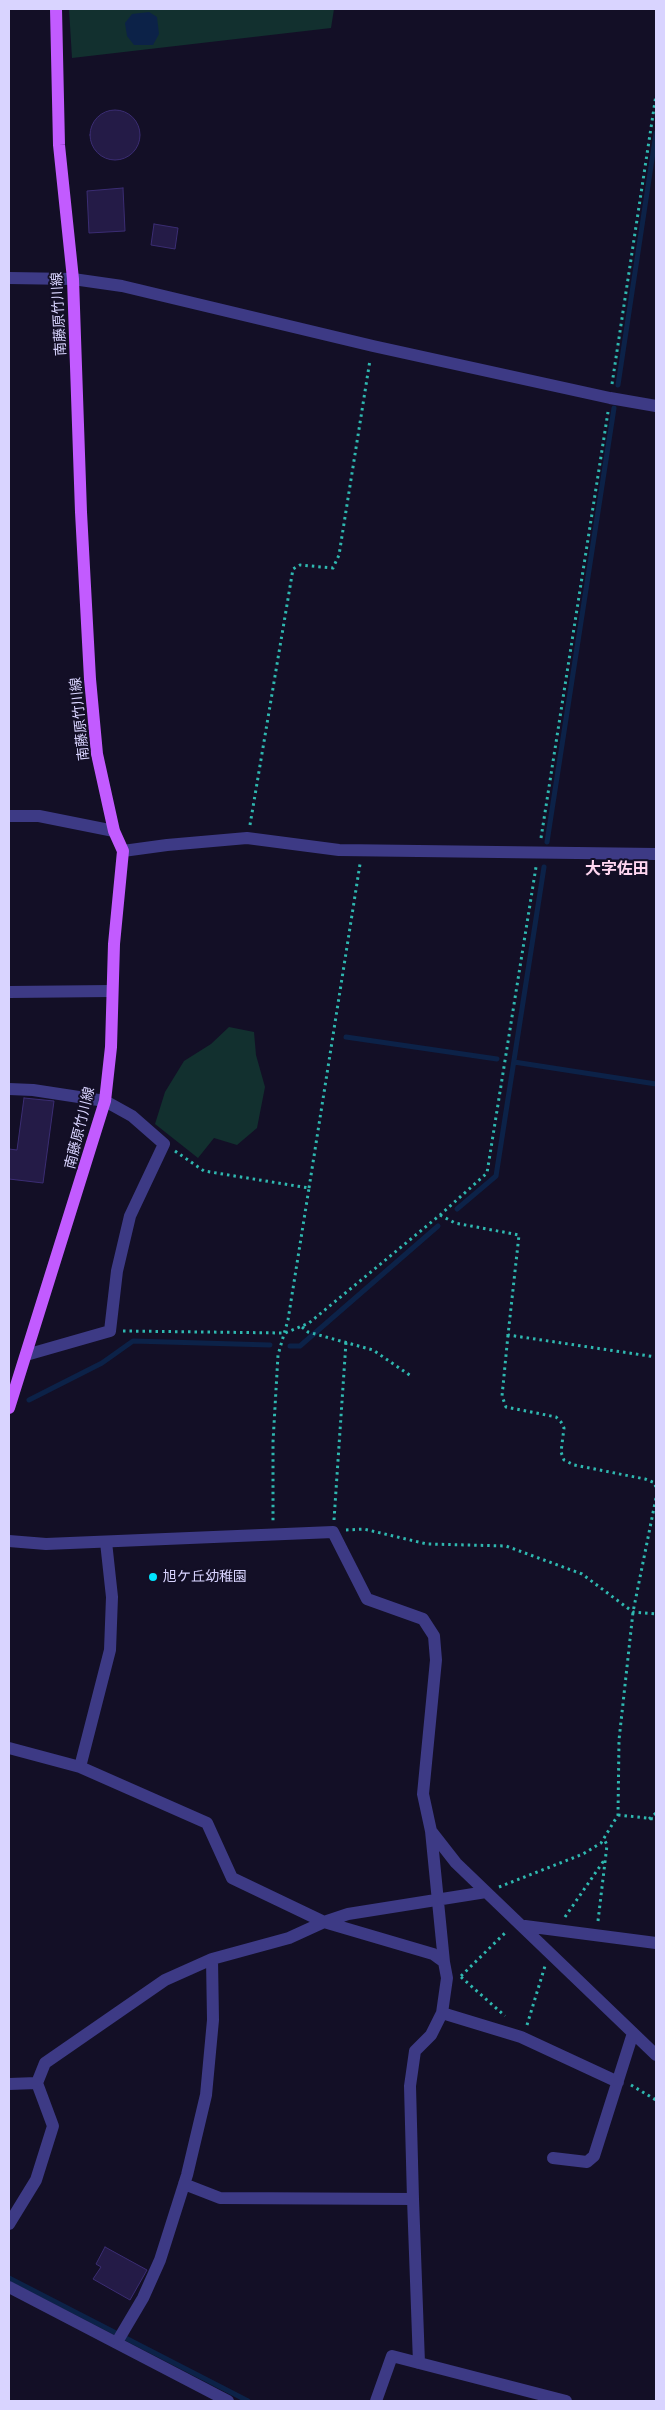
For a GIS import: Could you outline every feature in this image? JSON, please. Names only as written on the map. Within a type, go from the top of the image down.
[{"type":"main road","name":"南藤原竹川線","points":[[9,1408],[105,1101],[111,1048],[112,991],[123,851],[114,831],[97,754],[90,679],[81,512],[74,279],[59,145],[56,9]]},
{"type":"street","points":[[9,278],[74,279],[122,286],[373,346],[610,398],[656,406]]},
{"type":"street","points":[[9,816],[39,816],[114,831]]},
{"type":"street","points":[[123,851],[167,845],[252,838],[339,850],[538,851],[656,854]]},
{"type":"street","points":[[9,992],[112,991]]},
{"type":"street","points":[[9,1089],[33,1090],[105,1101],[132,1116],[164,1144],[130,1216],[117,1270],[110,1331],[26,1355]]},
{"type":"street","points":[[9,1541],[46,1544],[333,1532],[367,1599],[424,1619],[434,1636],[436,1660],[424,1794],[431,1830],[447,1978],[442,2013],[431,2035],[415,2051],[410,2086],[419,2363]]},
{"type":"street","points":[[80,1767],[110,1650],[112,1597],[106,1542]]},
{"type":"street","points":[[9,1748],[80,1767],[207,1824],[232,1878],[324,1922],[433,1954],[444,1962]]},
{"type":"street","points":[[431,1830],[456,1862],[656,2055]]},
{"type":"street","points":[[9,2224],[36,2180],[53,2126],[37,2083],[45,2064],[165,1980],[212,1959],[289,1938],[324,1922],[348,1914],[486,1892]]},
{"type":"street","points":[[521,1924],[656,1943]]},
{"type":"street","points":[[120,2338],[143,2298],[160,2260],[184,2184],[206,2096],[212,2020],[212,1959]]},
{"type":"street","points":[[442,2013],[526,2040],[618,2082]]},
{"type":"street","points":[[553,2158],[587,2162],[594,2156],[633,2033]]},
{"type":"street","points":[[9,2084],[37,2083]]},
{"type":"street","points":[[184,2184],[220,2198],[413,2199]]},
{"type":"street","points":[[9,2287],[120,2338],[228,2401]]},
{"type":"street","points":[[376,2401],[392,2356],[566,2401]]},
{"type":"path","points":[[110,1331],[285,1333],[310,1323],[440,1215],[487,1173],[656,95]]},
{"type":"path","points":[[252,838],[249,822],[293,569],[300,565],[333,568],[339,555],[373,346]]},
{"type":"path","points":[[273,1535],[273,1442],[278,1355],[285,1333],[362,850]]},
{"type":"path","points":[[164,1144],[204,1171],[309,1188]]},
{"type":"path","points":[[440,1215],[455,1223],[519,1235],[502,1396],[506,1407],[556,1417],[564,1428],[561,1452],[564,1460],[574,1465],[645,1478],[655,1483],[656,1489]]},
{"type":"path","points":[[302,1326],[308,1332],[373,1350],[411,1376]]},
{"type":"path","points":[[508,1335],[656,1357]]},
{"type":"path","points":[[346,1342],[333,1532],[364,1529],[427,1544],[506,1546],[582,1574],[633,1612],[656,1614]]},
{"type":"path","points":[[486,1892],[583,1854],[601,1843],[618,1815],[619,1740],[633,1612],[656,1498]]},
{"type":"path","points":[[648,1819],[656,1813]]},
{"type":"path","points":[[618,1815],[656,1819]]},
{"type":"path","points":[[597,1936],[607,1845],[604,1838]]},
{"type":"path","points":[[556,1930],[606,1858]]},
{"type":"path","points":[[460,1976],[521,1924]]},
{"type":"path","points":[[526,2040],[524,2033],[550,1951]]},
{"type":"path","points":[[444,1962],[510,2020]]},
{"type":"path","points":[[618,2082],[633,2086],[656,2100]]},
{"type":"green space","points":[[69,9],[334,9],[331,28],[72,58]]},
{"type":"green space","points":[[229,1027],[254,1032],[256,1055],[265,1087],[257,1128],[237,1145],[214,1138],[198,1158],[155,1124],[165,1092],[184,1061],[211,1044]]},
{"type":"water","points":[[149,12],[157,17],[159,34],[153,45],[134,45],[127,36],[125,23],[132,14]]},
{"type":"building","points":[[115,110],[124,112],[135,121],[140,135],[138,144],[129,155],[115,160],[106,158],[95,149],[90,135],[92,126],[101,115]]},
{"type":"building","points":[[123,188],[125,231],[89,233],[87,191]]},
{"type":"building","points":[[154,224],[178,228],[175,249],[151,245]]},
{"type":"building","points":[[24,1098],[54,1101],[43,1183],[9,1179],[9,1149],[17,1150]]},
{"type":"building","points":[[105,2247],[147,2270],[130,2300],[93,2279],[101,2267],[96,2264]]},
{"type":"waterway","points":[[618,385],[656,133]]},
{"type":"waterway","points":[[547,842],[614,408]]},
{"type":"waterway","points":[[457,1209],[496,1176],[544,867]]},
{"type":"waterway","points":[[346,1037],[497,1059]]},
{"type":"waterway","points":[[514,1062],[656,1084]]},
{"type":"waterway","points":[[290,1346],[300,1346],[438,1226]]},
{"type":"waterway","points":[[29,1400],[102,1363],[133,1341],[270,1345]]},
{"type":"waterway","points":[[9,2278],[248,2401]]},
{"type":"place","name":"旭ケ丘幼稚園","points":[[153,1577]]},
{"type":"district","name":"大字佐田","points":[[617,869]]}]
